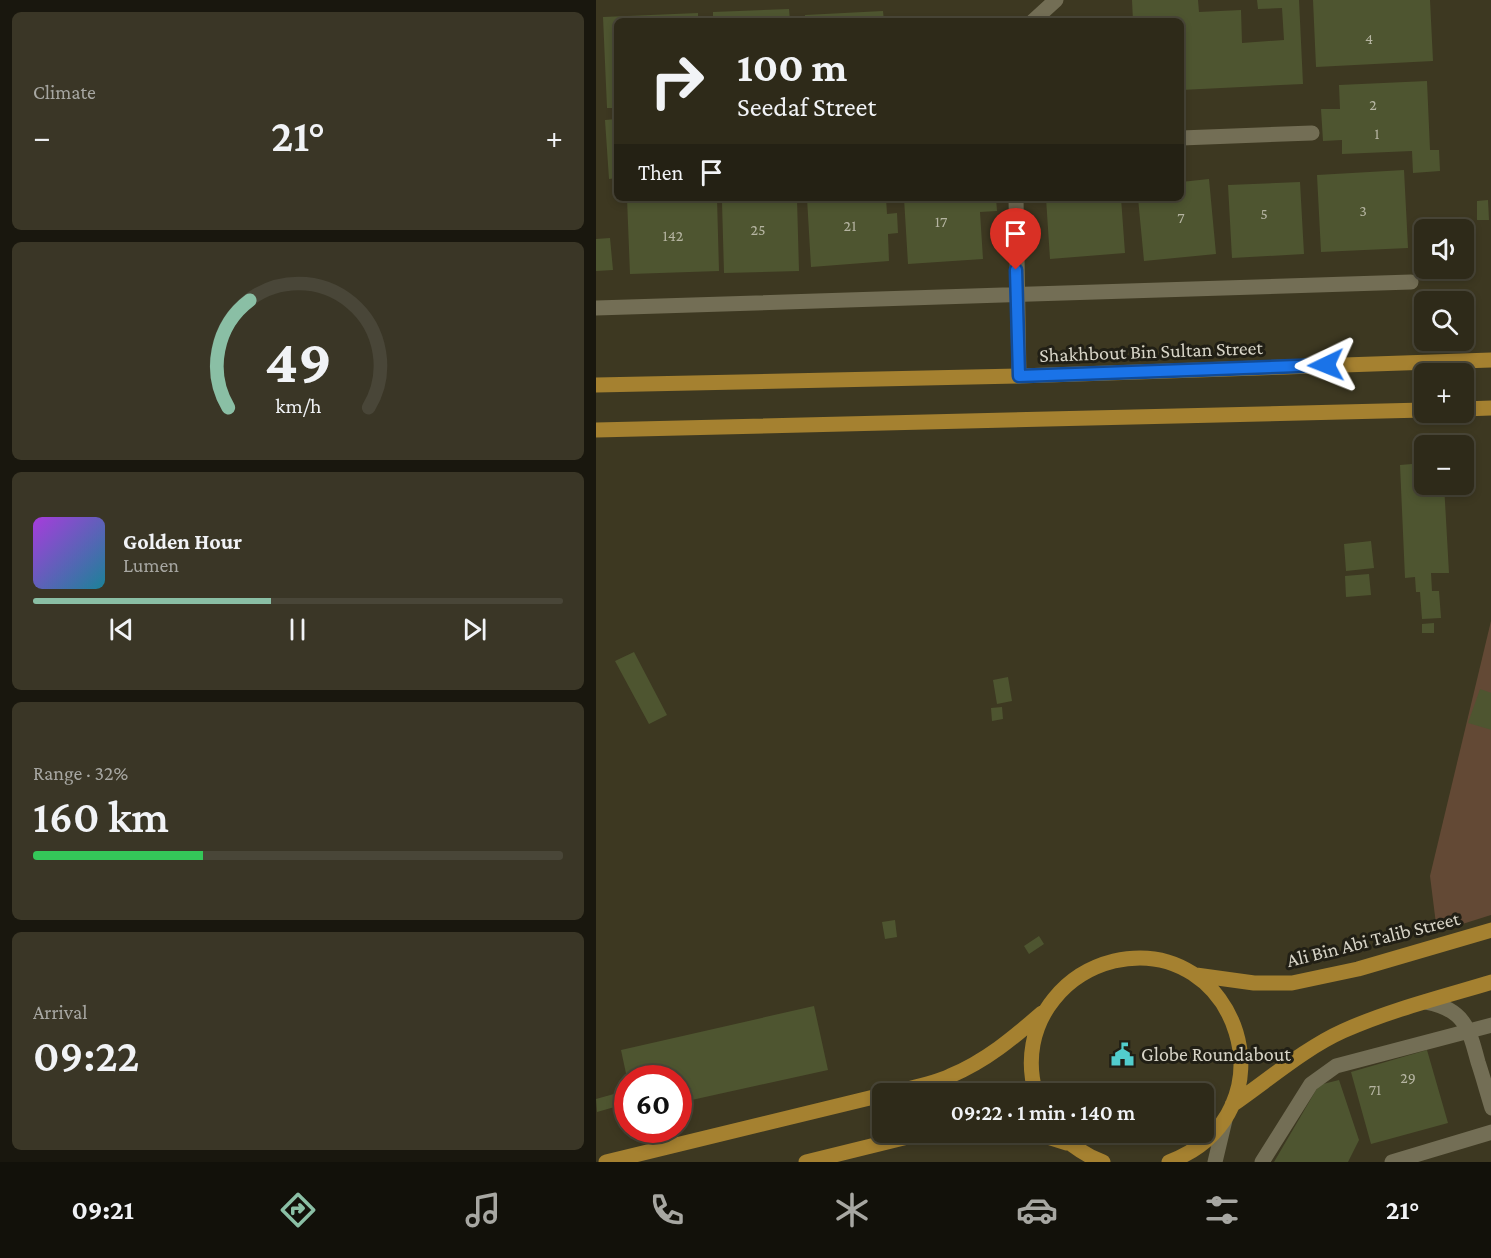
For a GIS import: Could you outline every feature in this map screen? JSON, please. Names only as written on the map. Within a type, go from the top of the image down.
[{"type":"main road","name":"Shakhbout Bin Sultan Street","points":[[596,385],[1019,376],[1492,360]]},
{"type":"main road","points":[[1474,409],[1492,408]]},
{"type":"main road","points":[[596,430],[1414,410]]},
{"type":"main road","name":"Ali Bin Abi Talib Street","points":[[1194,975],[1254,983],[1292,983],[1358,969],[1492,930]]},
{"type":"main road","points":[[927,1083],[948,1077],[977,1063],[1006,1044],[1046,1009],[1061,990],[1080,975],[1101,964],[1125,959],[1149,959],[1172,965],[1194,975],[1210,988],[1224,1005],[1234,1023],[1240,1043],[1242,1064],[1239,1085],[1225,1120],[1208,1140],[1187,1155],[1169,1162]]},
{"type":"main road","points":[[1232,1106],[1308,1051],[1342,1031],[1492,982]]},
{"type":"main road","points":[[1033,1083],[1031,1056],[1036,1031],[1046,1009]]},
{"type":"main road","points":[[606,1162],[872,1097]]},
{"type":"main road","points":[[806,1162],[883,1143]]},
{"type":"main road","points":[[1066,1143],[1090,1159],[1103,1162]]},
{"type":"street","points":[[1036,18],[1056,0]]},
{"type":"street","points":[[1184,138],[1312,132]]},
{"type":"street","points":[[1016,201],[1019,376]]},
{"type":"street","points":[[596,308],[1411,282]]},
{"type":"street","points":[[1426,1002],[1452,1011],[1462,1019],[1469,1030],[1492,1108]]},
{"type":"street","points":[[1262,1162],[1301,1098],[1311,1084],[1325,1072],[1349,1061],[1492,1025]]},
{"type":"street","points":[[1215,1162],[1225,1120]]},
{"type":"street","points":[[1392,1162],[1492,1132]]},
{"type":"shaded area","points":[[1491,621],[1491,915],[1437,932],[1430,876]]},
{"type":"building","points":[[1132,0],[1198,0],[1199,12],[1241,10],[1242,43],[1284,40],[1282,8],[1258,9],[1257,0],[1299,0],[1303,84],[1184,90],[1184,18],[1133,18]]},
{"type":"building","points":[[1313,0],[1430,0],[1433,61],[1316,67]]},
{"type":"building","points":[[789,9],[790,18],[713,18],[713,12]]},
{"type":"building","points":[[883,11],[884,18],[805,18],[805,15]]},
{"type":"building","points":[[698,13],[698,18],[614,18],[614,108],[607,108],[603,17]]},
{"type":"building","points":[[1427,81],[1430,150],[1439,150],[1440,171],[1413,173],[1412,151],[1342,154],[1342,140],[1323,141],[1321,109],[1340,109],[1339,85]]},
{"type":"building","points":[[614,119],[614,178],[609,179],[605,120]]},
{"type":"building","points":[[1404,170],[1408,248],[1321,252],[1317,175]]},
{"type":"building","points":[[1209,179],[1216,254],[1144,261],[1138,201],[1184,201],[1184,182]]},
{"type":"building","points":[[1300,182],[1304,254],[1232,258],[1228,185]]},
{"type":"building","points":[[1488,200],[1489,220],[1477,220],[1477,201]]},
{"type":"building","points":[[627,201],[717,201],[719,271],[630,274]]},
{"type":"building","points":[[797,201],[799,271],[724,273],[722,202]]},
{"type":"building","points":[[807,201],[886,201],[887,214],[897,213],[898,233],[888,234],[889,261],[811,267]]},
{"type":"building","points":[[904,201],[996,201],[997,211],[980,212],[983,259],[908,264]]},
{"type":"building","points":[[1046,201],[1121,201],[1125,253],[1050,259]]},
{"type":"building","points":[[1474,226],[1475,226],[1474,265]]},
{"type":"building","points":[[610,238],[613,270],[596,271],[596,239]]},
{"type":"building","points":[[1414,464],[1414,495],[1445,495],[1449,573],[1431,573],[1432,591],[1439,591],[1441,618],[1422,619],[1420,592],[1416,592],[1415,577],[1405,578],[1400,465]]},
{"type":"building","points":[[1371,541],[1374,568],[1346,571],[1344,544]]},
{"type":"building","points":[[1369,574],[1371,595],[1346,597],[1345,576]]},
{"type":"building","points":[[1434,623],[1434,633],[1422,633],[1422,624]]},
{"type":"building","points":[[634,652],[667,715],[649,724],[615,661]]},
{"type":"building","points":[[1008,677],[1012,701],[997,704],[993,680]]},
{"type":"building","points":[[1480,689],[1492,693],[1492,730],[1468,723]]},
{"type":"building","points":[[1002,707],[1003,719],[992,721],[991,708]]},
{"type":"building","points":[[895,920],[897,937],[885,939],[882,922]]},
{"type":"building","points":[[1039,936],[1044,944],[1029,954],[1024,946]]},
{"type":"building","points":[[814,1006],[828,1070],[692,1100],[692,1065],[624,1065],[621,1050]]},
{"type":"building","points":[[1427,1050],[1448,1123],[1371,1144],[1351,1072]]},
{"type":"building","points":[[1339,1080],[1359,1140],[1348,1162],[1274,1162],[1319,1085]]},
{"type":"building","points":[[614,1094],[614,1107],[597,1112],[596,1099]]},
{"type":"place","name":"Globe Roundabout","points":[[1123,1054]]},
{"type":"route","points":[[1016,270],[1019,376],[1326,365]]}]
